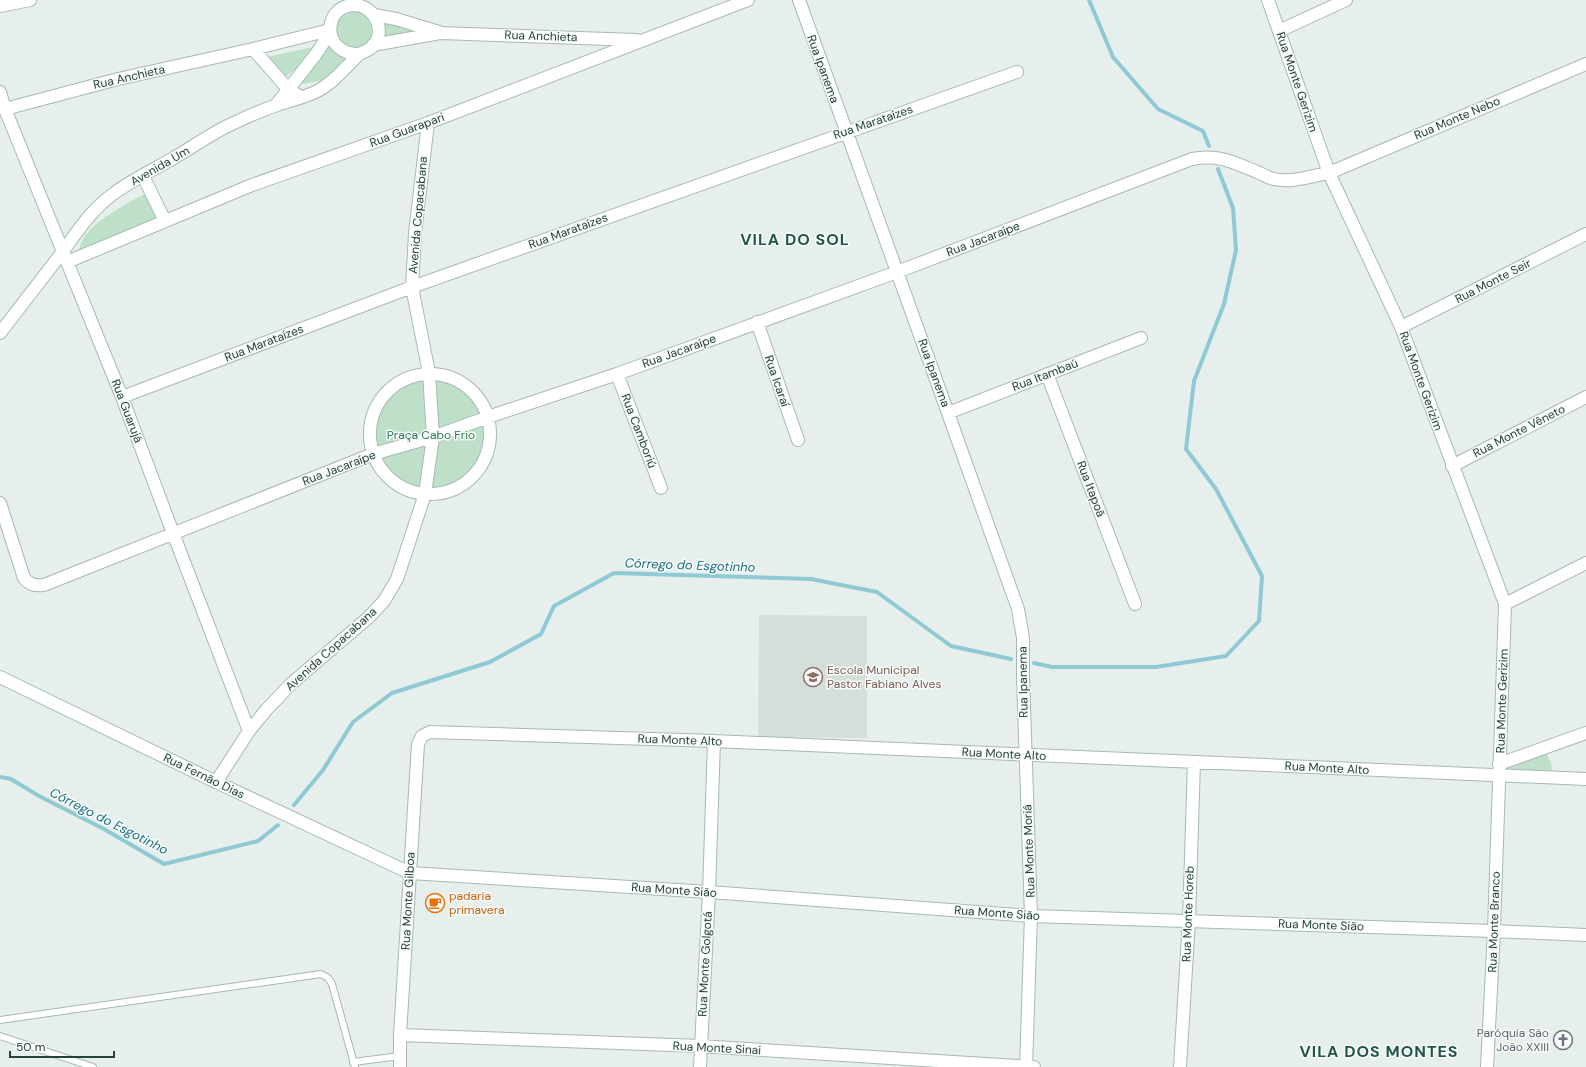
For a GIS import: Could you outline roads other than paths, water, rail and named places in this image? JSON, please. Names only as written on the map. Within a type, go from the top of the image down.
[{"type":"street","points":[[0,6],[30,0]]},
{"type":"street","points":[[276,105],[316,54],[330,32],[333,18],[347,0]]},
{"type":"street","name":"Rua Guarapari","points":[[65,257],[165,222],[252,185],[428,123],[748,0]]},
{"type":"street","name":"Rua Ipanema","points":[[798,0],[1018,609],[1023,638],[1025,755]]},
{"type":"street","name":"Rua Monte Gerizim","points":[[1268,0],[1329,173],[1401,327],[1505,604],[1499,770]]},
{"type":"street","points":[[1279,32],[1346,0]]},
{"type":"street","points":[[330,32],[332,41],[337,47],[343,52],[351,54],[360,54],[367,51],[374,45],[378,38],[378,22],[370,8],[352,5],[345,7],[338,12]]},
{"type":"street","name":"Rua Anchieta","points":[[370,8],[396,19],[440,33]]},
{"type":"street","name":"Rua Anchieta","points":[[5,109],[118,79],[330,32]]},
{"type":"street","name":"Rua Anchieta","points":[[374,45],[440,33],[642,40]]},
{"type":"street","points":[[253,49],[288,89],[301,97]]},
{"type":"street","name":"Avenida Um","points":[[0,334],[65,257],[88,216],[114,193],[233,123],[276,105],[321,89],[340,75],[360,54]]},
{"type":"street","name":"Rua Monte Nebo","points":[[1329,173],[1586,64]]},
{"type":"street","name":"Rua Marataízes","points":[[122,397],[412,287],[1017,72]]},
{"type":"street","name":"Rua Guarujá","points":[[0,92],[5,109],[122,397],[172,533],[249,731]]},
{"type":"street","name":"Avenida Copacabana","points":[[216,782],[249,731],[267,709],[292,684],[369,617],[384,601],[397,579],[424,494],[433,436],[429,373],[412,287],[415,233],[428,123]]},
{"type":"street","name":"Rua Jacaraípe","points":[[0,503],[24,578],[36,586],[44,585],[373,454],[433,436],[617,374],[897,272],[1192,159],[1206,156],[1216,157],[1272,178],[1282,180],[1292,180],[1329,173]]},
{"type":"street","points":[[143,176],[165,222]]},
{"type":"street","name":"Rua Monte Seir","points":[[1401,327],[1586,234]]},
{"type":"street","name":"Rua Icaraí","points":[[757,322],[798,440]]},
{"type":"street","name":"Rua Itambaú","points":[[948,413],[1141,338]]},
{"type":"street","points":[[429,373],[448,376],[466,385],[480,399],[488,417],[491,436],[487,455],[477,472],[462,485],[444,493],[424,494],[408,490],[392,482],[380,469],[373,454],[369,435],[371,416],[380,399],[393,386],[410,376],[429,373]]},
{"type":"street","name":"Rua Camboriú","points":[[617,374],[661,488]]},
{"type":"street","name":"Rua Itapoã","points":[[1047,374],[1136,604]]},
{"type":"street","name":"Rua Monte Vêneto","points":[[1452,466],[1586,396]]},
{"type":"street","points":[[1505,604],[1586,563]]},
{"type":"street","name":"Rua Fernão Dias","points":[[0,677],[216,782],[410,873]]},
{"type":"street","name":"Rua Monte Alto","points":[[422,736],[430,732],[714,741],[1194,762],[1499,770],[1586,779]]},
{"type":"street","points":[[1499,770],[1586,733]]},
{"type":"street","name":"Rua Monte Gilboa","points":[[400,1061],[400,1035],[418,744],[422,736]]},
{"type":"street","name":"Rua Monte Golgotá","points":[[700,1067],[709,892],[714,741]]},
{"type":"street","name":"Rua Monte Moriá","points":[[1025,755],[1031,916],[1026,1067]]},
{"type":"street","name":"Rua Monte Horeb","points":[[1180,1067],[1189,920],[1194,762]]},
{"type":"street","name":"Rua Monte Branco","points":[[1487,1067],[1494,931],[1499,770]]},
{"type":"street","name":"Rua Monte Sião","points":[[410,873],[709,892],[1031,916],[1189,920],[1586,935]]},
{"type":"street","name":"Rua Monte Sinai","points":[[400,1035],[700,1046],[1034,1067]]},
{"type":"lane","points":[[0,1020],[321,974],[328,978],[332,984],[354,1065],[400,1061]]},
{"type":"lane","points":[[0,1036],[93,1067]]},
{"type":"waterway","name":"Córrego do Esgotinho","points":[[1089,0],[1113,57],[1158,109],[1203,131],[1209,146]]},
{"type":"waterway","name":"Córrego do Esgotinho","points":[[1034,663],[1052,667],[1156,667],[1226,656],[1259,621],[1262,576],[1216,489],[1186,449],[1194,381],[1224,304],[1236,250],[1233,208],[1218,169]]},
{"type":"waterway","name":"Córrego do Esgotinho","points":[[294,805],[323,770],[353,722],[392,693],[490,662],[541,634],[554,606],[614,573],[811,579],[877,592],[951,646],[1011,659]]},
{"type":"waterway","name":"Córrego do Esgotinho","points":[[0,777],[11,779],[39,796],[104,829],[164,864],[258,841],[278,825]]},
{"type":"place","name":"Escola Municipal Pastor Fabiano Alves","points":[[813,677]]},
{"type":"place","name":"padaria primavera","points":[[435,903]]},
{"type":"place","name":"Paróquia São João XXIII","points":[[1563,1040]]},
{"type":"district","name":"VILA DO SOL","points":[[795,239]]},
{"type":"district","name":"VILA DOS MONTES","points":[[1379,1051]]},
{"type":"park label","name":"Praça Cabo Frio","points":[[431,435]]}]
